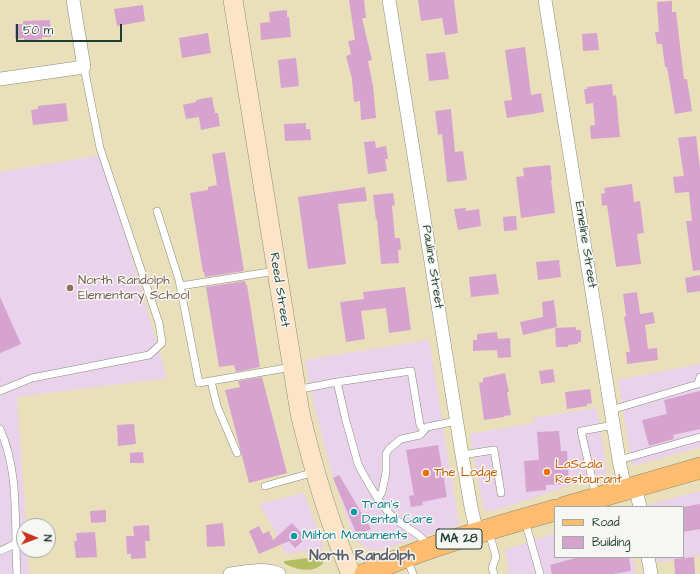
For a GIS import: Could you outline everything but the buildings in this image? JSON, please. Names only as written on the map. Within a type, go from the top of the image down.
[{"type":"main road","name":"Reed Street","points":[[233,0],[296,390],[315,472],[338,541],[351,574]]},
{"type":"main road","points":[[568,506],[700,468]]},
{"type":"main road","name":"MA 28","points":[[365,574],[409,565],[429,548],[554,510]]},
{"type":"street","points":[[0,80],[84,67],[72,0]]},
{"type":"street","name":"Pauline Street","points":[[389,0],[471,507],[483,532]]},
{"type":"street","name":"Emeline Street","points":[[545,0],[619,460],[630,488],[639,506]]},
{"type":"street","points":[[648,558],[651,574]]},
{"type":"street","points":[[230,574],[263,570],[273,571],[279,574]]},
{"type":"lane","points":[[0,391],[32,378],[149,355],[162,343],[159,323],[100,148],[84,67]]},
{"type":"lane","points":[[157,211],[180,286],[199,383],[292,366]]},
{"type":"lane","points":[[180,286],[276,271]]},
{"type":"lane","points":[[296,390],[337,382],[411,371],[420,425],[424,430]]},
{"type":"lane","points":[[611,410],[698,384],[700,377]]},
{"type":"lane","points":[[211,381],[217,406],[237,453]]},
{"type":"lane","points":[[337,382],[358,464],[362,472],[390,515],[401,524],[421,536],[429,548]]},
{"type":"lane","points":[[378,498],[382,492],[386,472],[385,458],[387,451],[401,439],[418,436],[429,426],[457,421]]},
{"type":"lane","points":[[596,498],[581,431],[614,425]]},
{"type":"lane","points":[[0,428],[7,444],[14,488],[15,544],[18,574]]},
{"type":"lane","points":[[619,460],[700,437]]},
{"type":"lane","points":[[462,455],[494,450],[501,493]]},
{"type":"lane","points":[[266,486],[315,472]]},
{"type":"lane","points":[[524,519],[540,574]]},
{"type":"lane","points":[[483,532],[496,557],[492,568],[494,574]]},
{"type":"lane","points":[[0,551],[15,544]]},
{"type":"shaded area","name":"North Randolph Elementary School","points":[[102,155],[167,378],[17,397],[25,518],[16,518],[16,558],[28,558],[29,574],[0,574],[0,172]]},
{"type":"shaded area","points":[[429,340],[459,525],[384,549],[371,550],[361,545],[352,533],[330,467],[312,396],[305,360]]},
{"type":"shaded area","points":[[700,364],[700,447],[632,466],[618,380]]},
{"type":"shaded area","points":[[597,408],[607,473],[494,511],[487,511],[483,507],[470,434],[534,423],[533,418]]},
{"type":"shaded area","points":[[700,491],[700,555],[658,563],[657,558],[684,558],[684,506],[648,505]]},
{"type":"shaded area","points":[[304,493],[322,541],[323,549],[285,554],[276,533],[259,504]]},
{"type":"shaded area","points":[[554,533],[554,558],[633,558],[636,574],[509,574],[505,550]]},
{"type":"green space","points":[[324,556],[323,563],[315,569],[310,570],[293,568],[284,563],[284,561]]},
{"type":"place","name":"North Randolph Elementary School","points":[[70,288]]},
{"type":"place","name":"LaScala Restaurant","points":[[547,472]]},
{"type":"place","name":"The Lodge","points":[[426,473]]},
{"type":"place","name":"Tran's Dental Care","points":[[354,512]]},
{"type":"place","name":"Milton Monuments","points":[[294,536]]},
{"type":"district","name":"North Randolph","points":[[362,557]]}]
